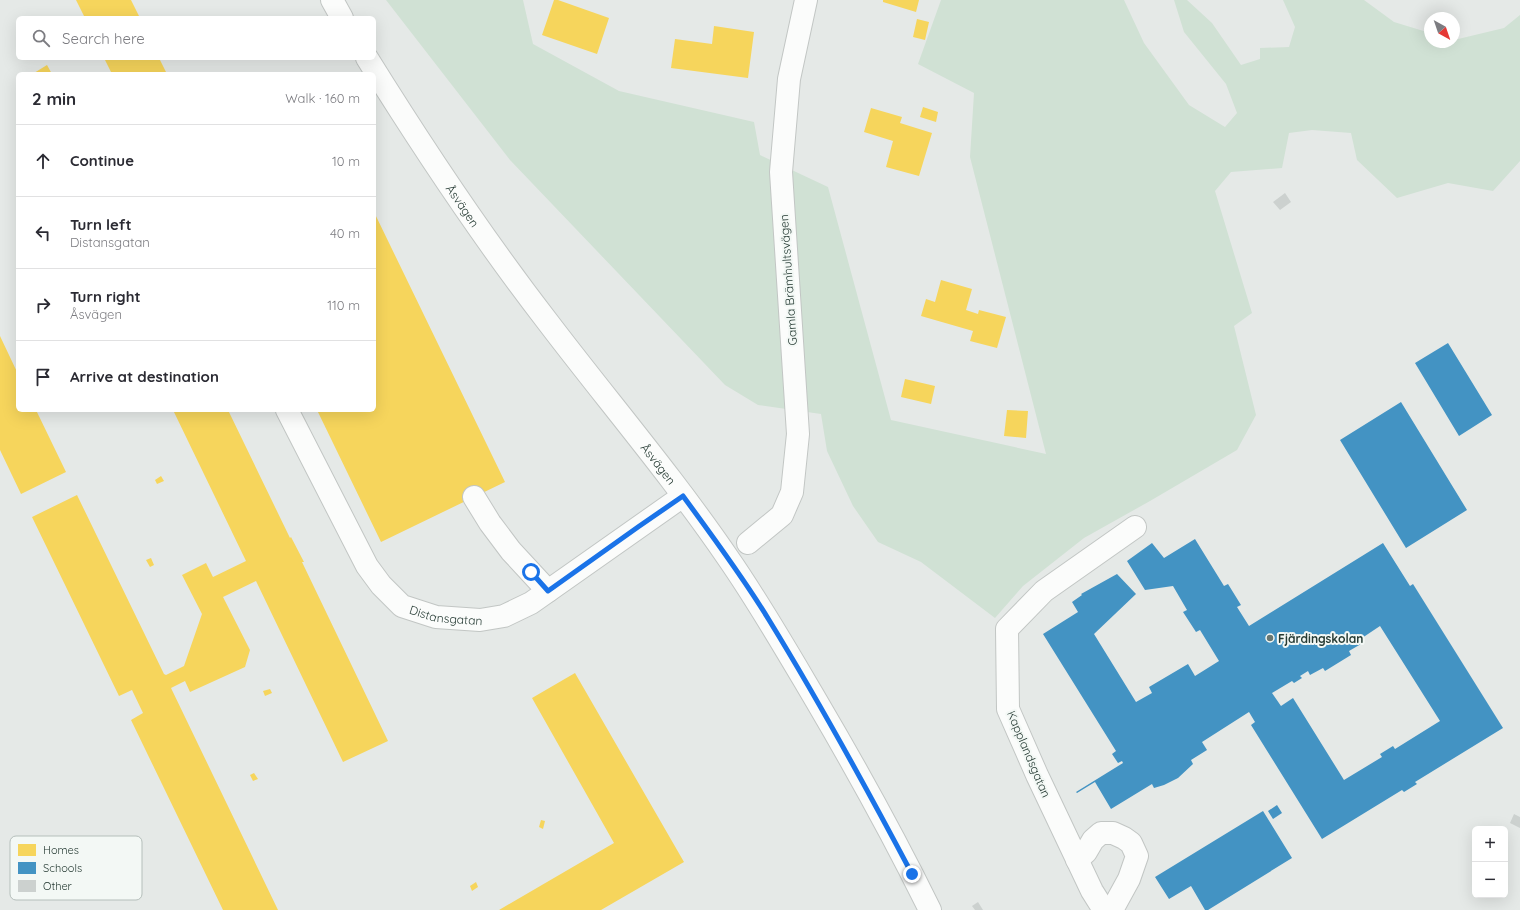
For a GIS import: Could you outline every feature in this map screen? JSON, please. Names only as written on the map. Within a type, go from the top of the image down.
[{"type":"street","points":[[332,0],[341,16]]},
{"type":"street","name":"Gamla Brämhultsvägen","points":[[748,543],[772,525],[782,515],[792,492],[798,434],[781,172],[789,79],[806,0]]},
{"type":"street","name":"Åsvägen","points":[[368,60],[376,72]]},
{"type":"street","name":"Åsvägen","points":[[376,72],[462,204],[545,318],[683,496],[728,558],[769,620],[863,782],[930,910]]},
{"type":"street","name":"Distansgatan","points":[[288,412],[367,566],[382,585],[402,606],[436,617],[480,620],[504,616],[530,603],[548,591],[683,496]]},
{"type":"street","points":[[474,497],[490,523],[512,551],[548,591]]},
{"type":"street","name":"Kapplandsgatan","points":[[1104,910],[1092,891],[1077,860],[1008,709],[1007,629],[1044,591],[1135,527]]},
{"type":"street","points":[[1077,860],[1086,852],[1093,840],[1101,833],[1113,833],[1131,843],[1137,856],[1129,879],[1112,910]]},
{"type":"green space","points":[[386,0],[523,0],[533,44],[619,91],[754,122],[760,155],[828,187],[891,420],[1046,454],[970,157],[974,93],[918,64],[941,0],[1124,0],[1144,43],[1189,105],[1225,127],[1237,113],[1226,84],[1184,32],[1174,0],[1187,0],[1212,23],[1241,65],[1260,59],[1260,48],[1289,47],[1295,27],[1283,0],[1364,0],[1394,22],[1424,31],[1424,48],[1460,48],[1460,39],[1504,28],[1520,15],[1520,161],[1493,191],[1448,183],[1397,198],[1357,160],[1351,133],[1312,130],[1289,133],[1282,168],[1231,172],[1215,191],[1252,313],[1234,326],[1256,415],[1237,450],[1084,538],[1023,586],[995,618],[921,562],[878,542],[853,506],[827,451],[821,414],[758,405],[725,385],[510,160]]},
{"type":"building: Homes","points":[[76,0],[131,0],[139,16],[84,16]]},
{"type":"building: Homes","points":[[554,0],[558,0],[609,18],[597,54],[542,35]]},
{"type":"building: Homes","points":[[883,0],[919,0],[916,12],[883,2]]},
{"type":"building: Homes","points":[[917,19],[929,22],[925,40],[913,37]]},
{"type":"building: Homes","points":[[714,26],[754,32],[748,78],[671,68],[675,39],[712,44]]},
{"type":"building: Homes","points":[[105,60],[160,60],[166,72],[111,72]]},
{"type":"building: Homes","points":[[47,65],[51,72],[36,72]]},
{"type":"building: Homes","points":[[923,107],[938,112],[936,122],[920,117]]},
{"type":"building: Homes","points":[[871,108],[902,117],[900,123],[932,133],[919,176],[886,167],[893,141],[864,132]]},
{"type":"building: Homes","points":[[376,216],[505,482],[381,542],[318,412],[376,412]]},
{"type":"building: Homes","points":[[941,280],[972,289],[966,310],[978,314],[979,310],[1006,317],[997,348],[970,341],[973,331],[921,316],[926,299],[935,302]]},
{"type":"building: Homes","points":[[0,336],[16,370],[16,412],[37,412],[66,472],[21,494],[0,450]]},
{"type":"building: Homes","points":[[905,379],[935,386],[931,404],[901,397]]},
{"type":"building: Homes","points":[[1007,410],[1028,411],[1026,438],[1004,436]]},
{"type":"building: Homes","points":[[174,412],[229,412],[290,538],[291,537],[304,562],[302,562],[388,741],[343,762],[256,581],[223,597],[250,650],[245,667],[190,692],[185,681],[171,688],[278,910],[223,910],[131,720],[143,713],[132,690],[119,696],[32,517],[77,495],[164,674],[166,675],[184,666],[202,614],[182,575],[206,563],[213,577],[246,561]]},
{"type":"building: Homes","points":[[161,476],[164,481],[157,484],[155,480]]},
{"type":"building: Homes","points":[[151,558],[154,565],[150,567],[146,560]]},
{"type":"building: Homes","points":[[575,673],[684,862],[601,910],[499,910],[614,843],[532,698]]},
{"type":"building: Homes","points":[[270,689],[272,693],[265,696],[263,691]]},
{"type":"building: Homes","points":[[254,773],[258,779],[253,781],[250,775]]},
{"type":"building: Homes","points":[[541,820],[545,821],[543,829],[539,827]]},
{"type":"building: Homes","points":[[476,882],[478,887],[472,891],[470,886]]},
{"type":"building: Schools","points":[[1448,343],[1492,415],[1459,436],[1415,363]]},
{"type":"building: Schools","points":[[1401,402],[1467,510],[1406,548],[1340,440]]},
{"type":"building: Schools","points":[[1195,539],[1224,586],[1228,584],[1241,605],[1237,607],[1249,626],[1383,543],[1410,586],[1413,584],[1503,728],[1415,782],[1417,784],[1404,792],[1402,790],[1322,839],[1251,725],[1255,722],[1249,712],[1202,742],[1207,750],[1191,760],[1193,764],[1178,778],[1164,785],[1154,788],[1152,784],[1111,809],[1095,782],[1077,793],[1076,792],[1123,763],[1122,761],[1118,763],[1112,754],[1116,751],[1043,634],[1078,612],[1072,602],[1082,595],[1081,594],[1117,574],[1136,594],[1094,634],[1136,702],[1152,693],[1149,687],[1188,664],[1195,676],[1219,661],[1200,630],[1196,632],[1183,612],[1187,610],[1173,586],[1145,590],[1127,561],[1152,543],[1164,558]],"holes":[[[1380,626],[1440,721],[1395,749],[1393,746],[1380,754],[1382,757],[1344,780],[1293,698],[1281,706],[1272,693],[1292,681],[1294,683],[1302,678],[1300,676],[1308,671],[1310,675],[1323,668],[1325,671],[1351,655],[1349,651],[1361,644],[1359,640]]]},
{"type":"building: Schools","points":[[1277,805],[1282,813],[1273,819],[1268,811]]},
{"type":"building: Schools","points":[[1263,811],[1292,858],[1208,910],[1205,910],[1191,886],[1169,899],[1155,877]]},
{"type":"building: Other","points":[[1285,193],[1291,202],[1280,210],[1273,202]]},
{"type":"building: Other","points":[[1514,814],[1520,817],[1520,828],[1510,823]]},
{"type":"building: Other","points":[[978,902],[983,910],[975,910],[972,906]]},
{"type":"place","name":"Fjärdingskolan","points":[[1270,638]]},
{"type":"route","points":[[531,572],[548,591],[683,496],[728,558],[769,620],[863,782],[912,874]]}]
